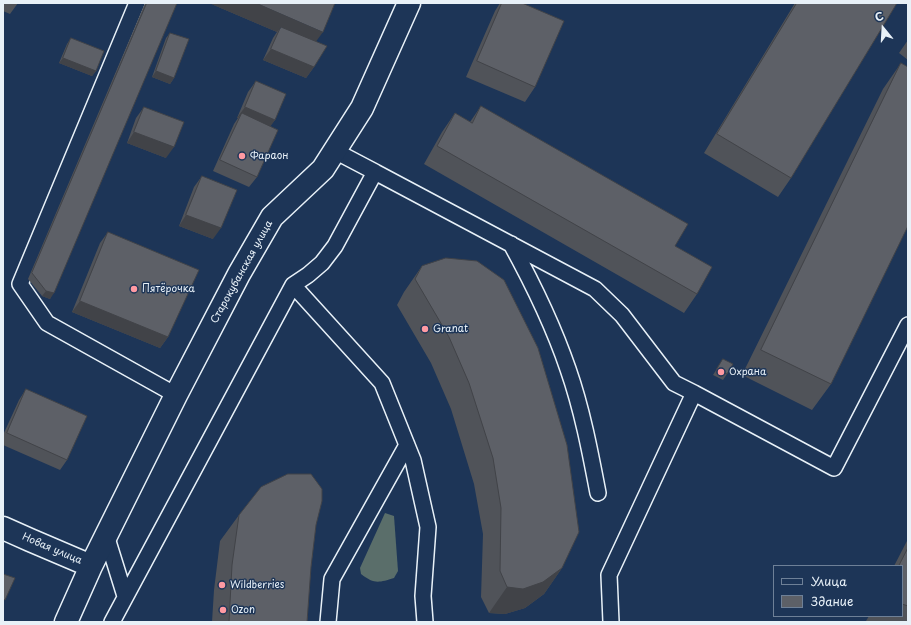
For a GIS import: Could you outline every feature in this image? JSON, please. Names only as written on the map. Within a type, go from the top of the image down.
[{"type":"street","name":"Старокубанская улица","points":[[106,535],[239,274],[272,217],[324,169],[362,108],[409,3]]},
{"type":"street","name":"Новая улица","points":[[3,528],[91,566],[106,535]]},
{"type":"street","points":[[66,622],[91,566]]},
{"type":"lane","points":[[137,3],[20,284],[48,323],[176,395]]},
{"type":"lane","points":[[335,151],[595,289],[622,315],[674,383],[834,468],[908,325]]},
{"type":"lane","points":[[112,622],[292,285],[308,275],[322,263],[335,246],[375,172]]},
{"type":"lane","points":[[511,244],[533,285],[552,326],[568,369],[590,451],[598,493]]},
{"type":"lane","points":[[292,285],[382,383],[413,460],[428,527],[423,596],[425,622]]},
{"type":"lane","points":[[611,622],[609,575],[694,393]]},
{"type":"lane","points":[[328,622],[332,579],[407,445]]},
{"type":"lane","points":[[106,535],[125,596]]},
{"type":"green space","points":[[385,513],[394,516],[398,571],[394,578],[376,582],[369,580],[361,574],[360,568]]},
{"type":"building","points":[[147,3],[177,3],[54,293],[46,291],[32,273]]},
{"type":"building","points":[[256,3],[335,3],[323,32]]},
{"type":"building","points":[[502,3],[522,3],[564,21],[535,87],[477,61]]},
{"type":"building","points":[[797,3],[897,3],[791,178],[717,134]]},
{"type":"building","points":[[281,27],[327,46],[314,67],[271,49]]},
{"type":"building","points":[[170,33],[189,39],[174,78],[156,71]]},
{"type":"building","points":[[71,38],[104,51],[96,71],[63,58]]},
{"type":"building","points":[[901,63],[908,67],[908,226],[831,384],[761,350]]},
{"type":"building","points":[[256,81],[286,94],[275,120],[245,107]]},
{"type":"building","points":[[481,106],[688,224],[675,246],[712,267],[697,294],[437,146],[455,113],[472,123]]},
{"type":"building","points":[[144,107],[184,122],[174,147],[134,132]]},
{"type":"building","name":"Фараон","points":[[242,113],[278,130],[257,177],[220,160]]},
{"type":"building","points":[[202,176],[237,190],[221,228],[186,215]]},
{"type":"building","name":"Пятёрочка","points":[[108,232],[199,270],[168,337],[80,301]]},
{"type":"building","points":[[446,258],[477,261],[504,280],[538,348],[567,445],[579,532],[562,568],[543,582],[523,589],[507,587],[500,571],[501,508],[493,458],[469,383],[449,337],[415,279],[422,266]]},
{"type":"building","points":[[723,359],[733,364],[727,374],[717,369]]},
{"type":"building","points":[[26,389],[87,416],[67,460],[7,433]]},
{"type":"building","points":[[288,474],[311,474],[322,489],[322,501],[316,525],[311,567],[307,622],[229,622],[232,565],[239,515],[261,487]]},
{"type":"building","points":[[908,548],[908,606],[903,604],[903,565],[900,565]]},
{"type":"building","points":[[3,574],[15,578],[5,600],[3,599]]},
{"type":"place","name":"Фараон","points":[[242,156]]},
{"type":"place","name":"Пятёрочка","points":[[134,289]]},
{"type":"place","name":"Granat","points":[[425,329]]},
{"type":"place","name":"Охрана","points":[[721,372]]},
{"type":"place","name":"Wildberries","points":[[222,585]]},
{"type":"place","name":"Ozon","points":[[223,610]]}]
